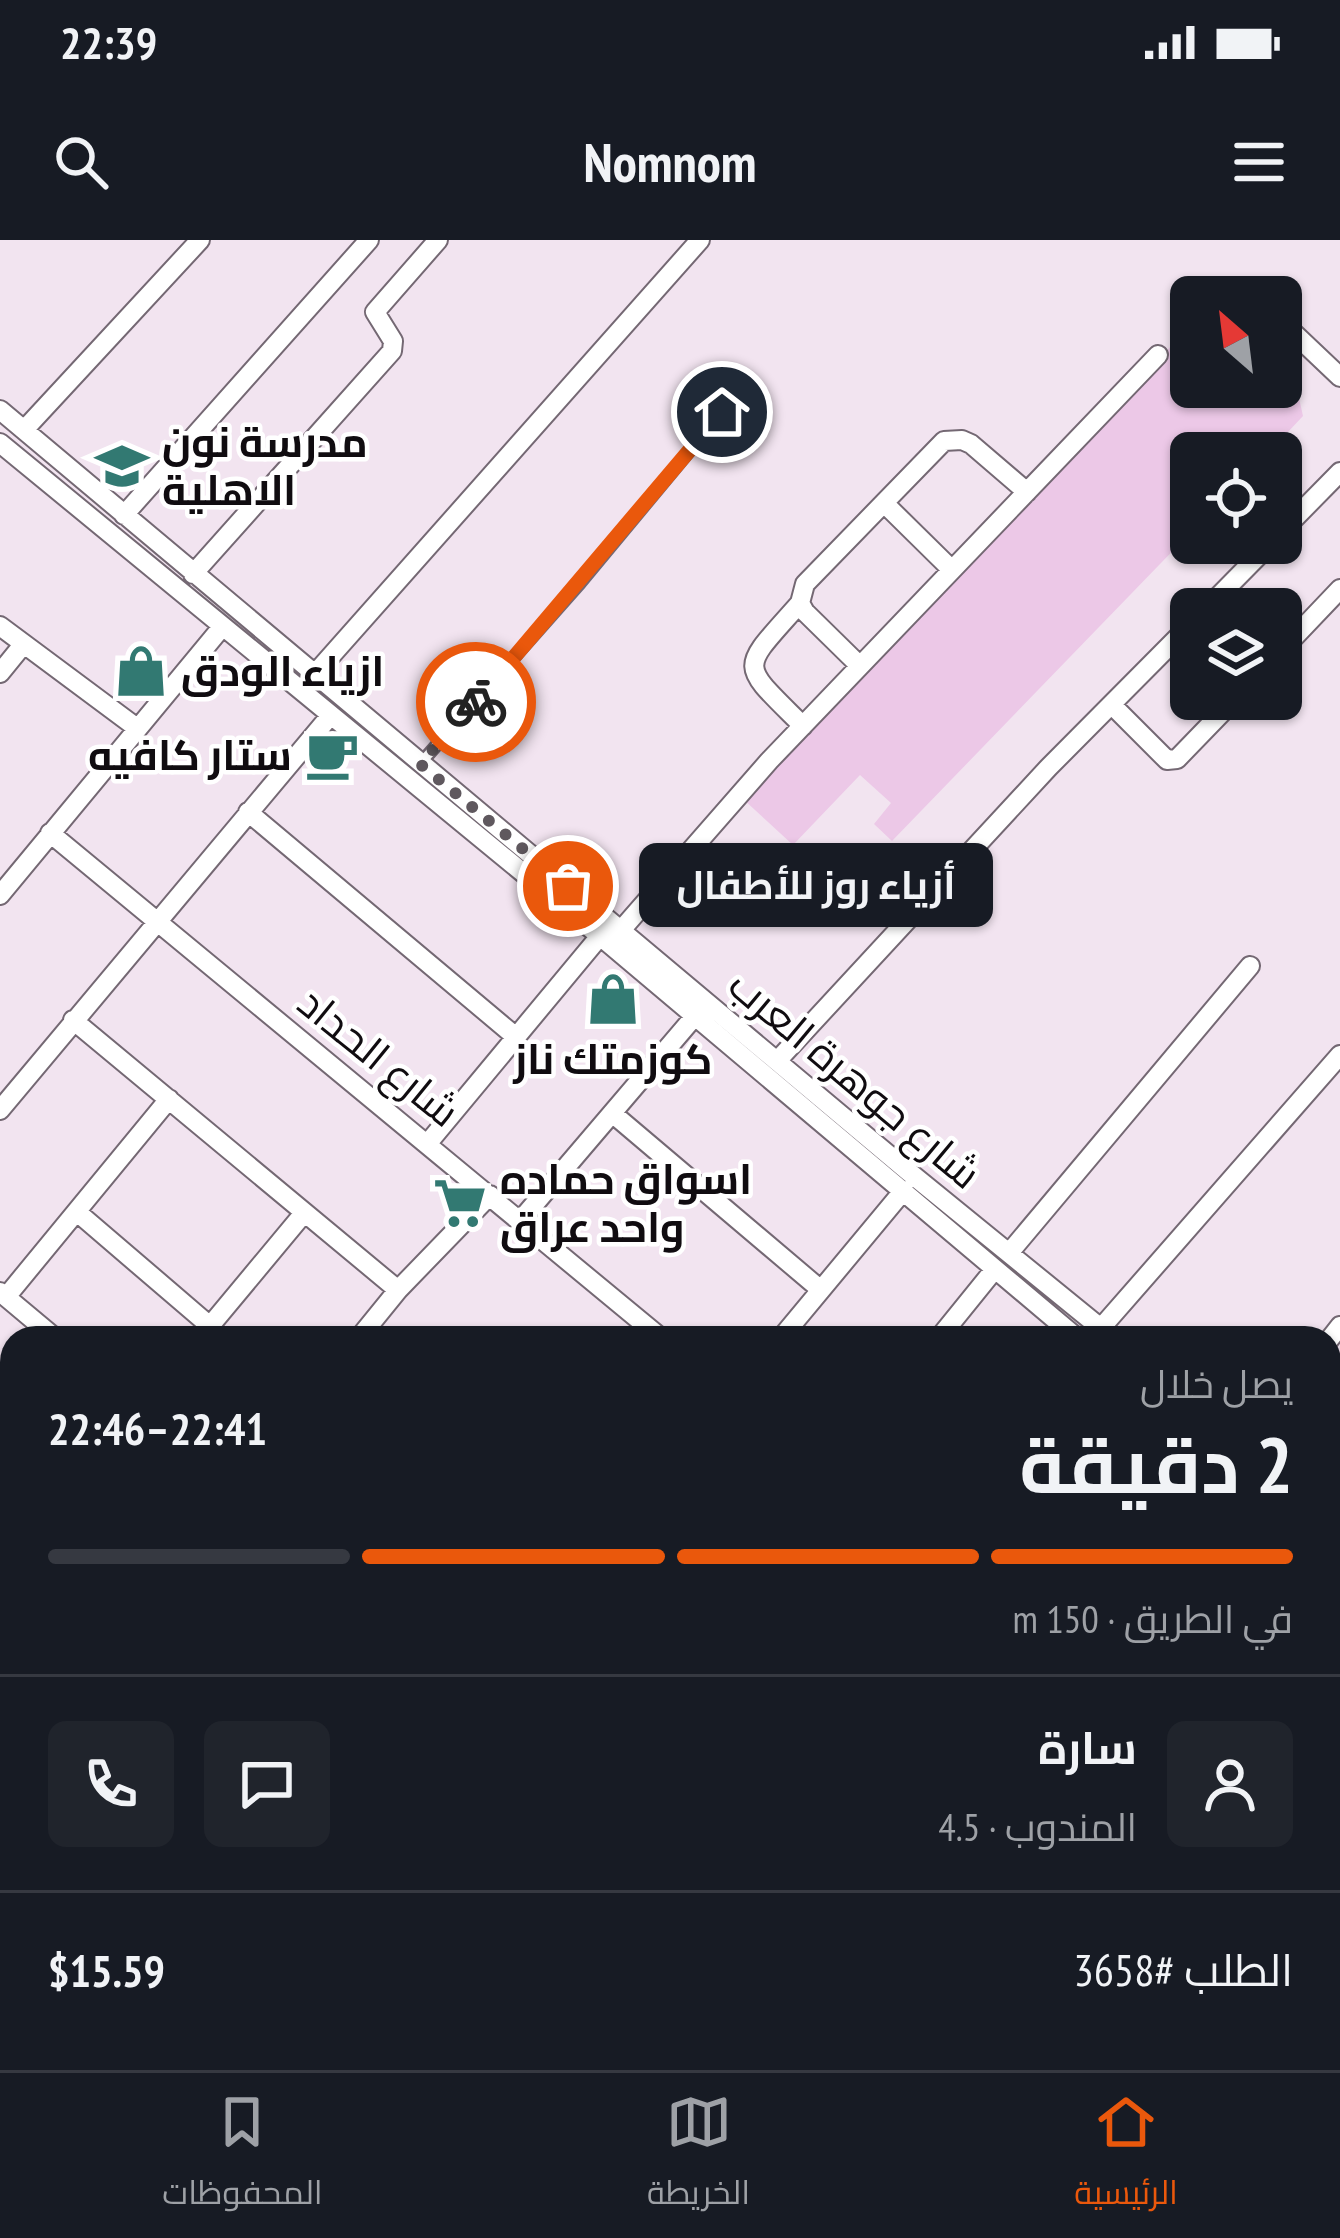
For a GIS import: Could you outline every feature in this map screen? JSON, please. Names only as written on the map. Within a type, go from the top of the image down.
[{"type":"street","points":[[24,430],[200,240]]},
{"type":"street","points":[[124,515],[369,240]]},
{"type":"street","points":[[194,574],[392,350],[392,341],[375,312],[438,240]]},
{"type":"street","points":[[314,675],[700,240]]},
{"type":"street","points":[[1302,341],[1340,377]]},
{"type":"street","points":[[622,929],[803,726],[1158,355]]},
{"type":"street","name":"شارع جوهرة العرب","points":[[0,410],[1098,1326]]},
{"type":"street","points":[[803,726],[755,679],[752,665],[758,651],[800,603],[805,584],[944,441],[971,444],[1027,492]]},
{"type":"street","name":"شارع جوهرة العرب","points":[[0,443],[600,936],[1062,1326]]},
{"type":"street","points":[[1302,511],[1340,472]]},
{"type":"street","points":[[884,503],[952,570]]},
{"type":"street","points":[[1227,588],[1250,564]]},
{"type":"street","points":[[1302,629],[1340,589]]},
{"type":"street","points":[[800,603],[860,666]]},
{"type":"street","points":[[0,626],[137,728]]},
{"type":"street","points":[[0,895],[222,627]]},
{"type":"street","points":[[0,673],[22,646]]},
{"type":"street","points":[[777,1061],[1170,646]]},
{"type":"street","points":[[1112,705],[1167,760],[1177,759],[1214,720]]},
{"type":"street","points":[[0,1110],[330,716]]},
{"type":"street","points":[[248,812],[516,1037]]},
{"type":"street","name":"شارع الحداد","points":[[50,833],[647,1326]]},
{"type":"street","points":[[428,1143],[600,936]]},
{"type":"street","points":[[1009,1253],[1250,966]]},
{"type":"street","points":[[520,1221],[694,1017]]},
{"type":"street","points":[[73,1019],[398,1290]]},
{"type":"street","points":[[1113,1326],[1340,1054]]},
{"type":"street","points":[[40,1326],[3,1295],[169,1099]]},
{"type":"street","points":[[612,1113],[821,1290]]},
{"type":"street","points":[[791,1326],[904,1190]]},
{"type":"street","points":[[369,1326],[490,1196]]},
{"type":"street","points":[[77,1211],[199,1326]]},
{"type":"street","points":[[210,1326],[304,1213]]},
{"type":"street","points":[[949,1326],[994,1270]]},
{"type":"lane","points":[[420,764],[722,412]]},
{"type":"shaded area","points":[[1170,347],[1170,408],[1301,408],[1303,416],[1288,432],[1170,432],[1170,554],[892,841],[874,824],[891,803],[860,775],[793,845],[743,799]]},
{"type":"way so far","points":[[476,702],[420,764],[568,886]]},
{"type":"place","name":"مدرسة نون الاهلية","points":[[122,466]]},
{"type":"place","name":"ازياء الودق","points":[[141,671]]},
{"type":"place","name":"ستار كافيه","points":[[332,755]]},
{"type":"place","name":"أزياء روز للأطفال","points":[[568,886]]},
{"type":"place","name":"كوزمتك ناز","points":[[613,999]]},
{"type":"place","name":"اسواق حماده واحد عراق","points":[[460,1203]]},
{"type":"route","points":[[476,702],[722,412]]}]
